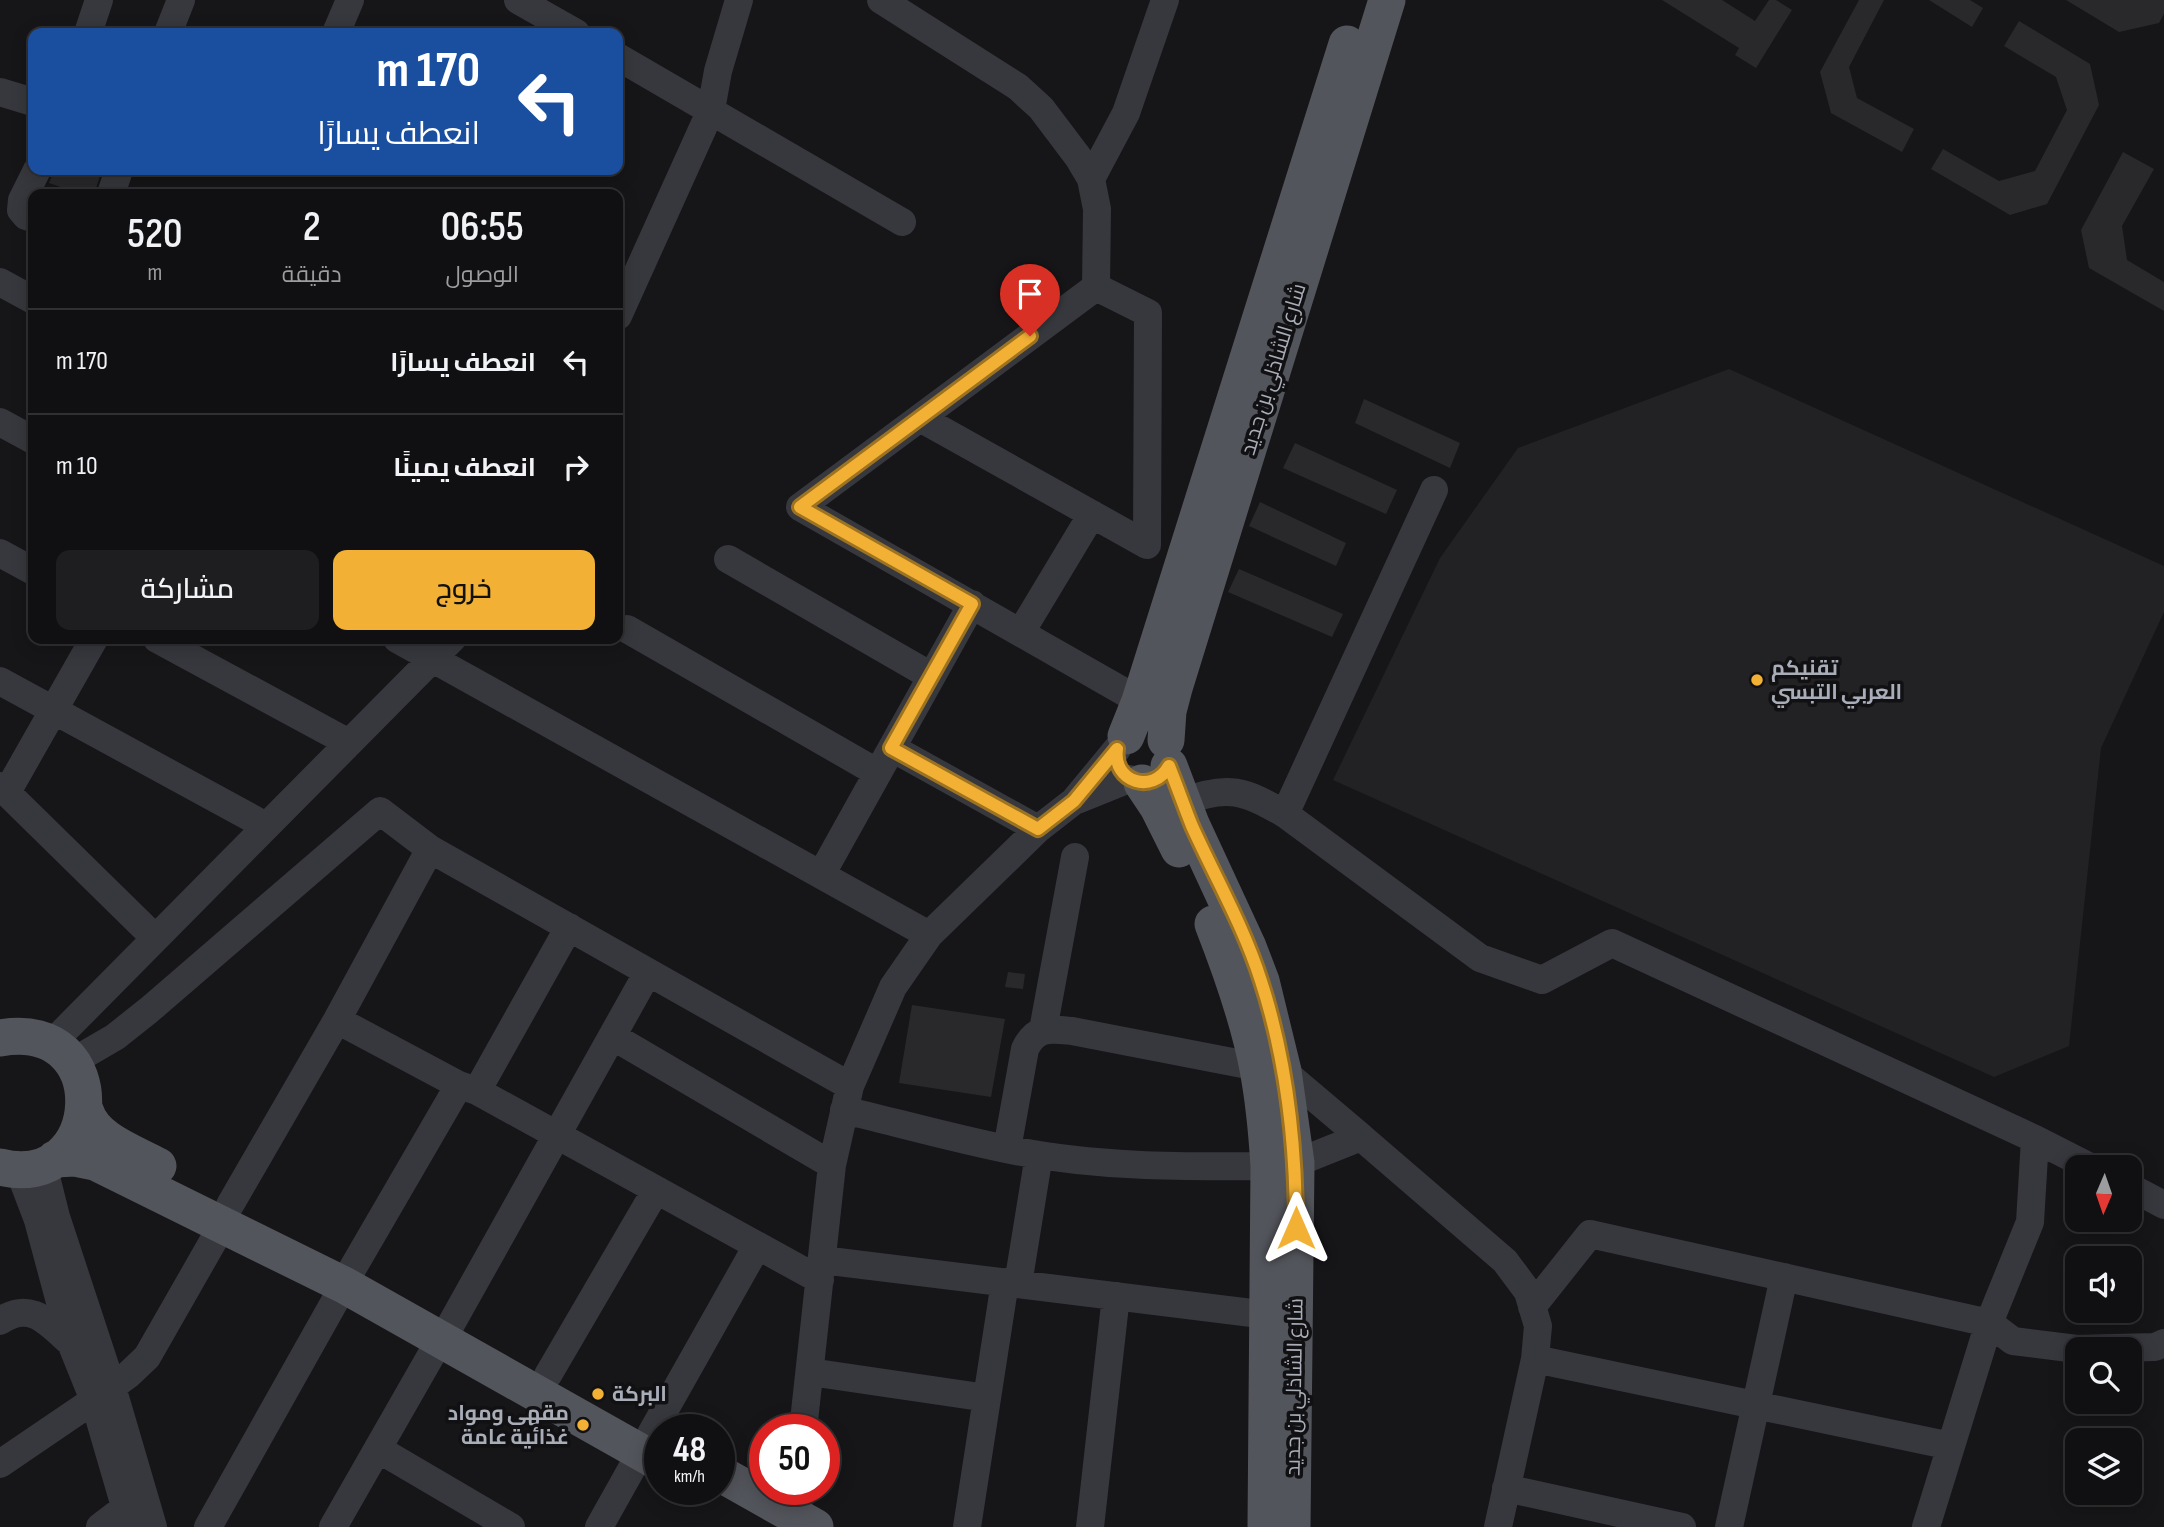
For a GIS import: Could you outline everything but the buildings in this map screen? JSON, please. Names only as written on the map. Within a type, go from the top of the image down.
[{"type":"main road","name":"شارع الشاذلي بن جديد","points":[[1270,1069],[1241,1006],[1208,912],[1158,807],[1141,759],[1140,701],[1361,0]]},
{"type":"main road","name":"شارع الشاذلي بن جديد","points":[[1141,759],[1168,711],[1387,0]]},
{"type":"main road","name":"شارع الشاذلي بن جديد","points":[[1141,759],[1183,802],[1261,981],[1282,1165],[1292,1527]]},
{"type":"main road","points":[[0,1038],[15,1035],[33,1037],[61,1053],[80,1077],[85,1093],[85,1110],[80,1129],[70,1146],[29,1165]]},
{"type":"main road","points":[[85,1110],[92,1125],[105,1137],[226,1215],[347,1278],[644,1442]]},
{"type":"main road","points":[[29,1165],[75,1158],[94,1162],[226,1215]]},
{"type":"main road","name":"شارع الشاذلي بن جديد","points":[[1266,1527],[1268,1315],[1282,1165]]},
{"type":"main road","points":[[445,1332],[548,1375],[644,1441]]},
{"type":"main road","points":[[735,1482],[794,1517]]},
{"type":"main road","points":[[735,1498],[794,1517]]},
{"type":"street","points":[[90,28],[99,0]]},
{"type":"street","points":[[338,28],[350,0]]},
{"type":"street","points":[[518,0],[567,28]]},
{"type":"street","points":[[623,305],[711,110],[718,71],[739,0]]},
{"type":"street","points":[[881,0],[1018,87],[1041,108],[1091,179],[1097,209],[1096,287]]},
{"type":"street","points":[[1091,179],[1126,113],[1165,0]]},
{"type":"street","points":[[623,60],[902,222]]},
{"type":"street","points":[[0,92],[28,100]]},
{"type":"street","points":[[28,217],[21,210],[22,200],[34,175]]},
{"type":"street","points":[[0,282],[28,297]]},
{"type":"street","points":[[1096,287],[800,507],[1140,701]]},
{"type":"street","points":[[920,418],[1147,545],[1148,313],[1096,287]]},
{"type":"street","points":[[0,422],[28,437]]},
{"type":"street","points":[[1285,814],[1434,490]]},
{"type":"street","points":[[1021,632],[1091,514]]},
{"type":"street","points":[[0,553],[28,568]]},
{"type":"street","points":[[728,559],[931,676]]},
{"type":"street","points":[[821,875],[972,604]]},
{"type":"street","points":[[627,629],[877,773]]},
{"type":"street","points":[[91,644],[54,710],[4,789],[155,938]]},
{"type":"street","points":[[166,644],[349,743]]},
{"type":"street","points":[[420,644],[442,649],[821,875],[929,935]]},
{"type":"street","points":[[61,1053],[155,938],[442,649]]},
{"type":"street","points":[[0,681],[266,826]]},
{"type":"street","points":[[891,748],[1038,829]]},
{"type":"street","points":[[805,1414],[832,1165],[847,1098],[893,987],[929,935],[1038,829],[1074,801],[1141,759]]},
{"type":"street","points":[[1183,802],[1224,791],[1245,793],[1285,814],[1480,958],[1542,980],[1612,943],[2066,1155]]},
{"type":"street","points":[[61,1053],[115,1037],[380,811],[430,849],[649,972],[847,1098],[1007,1149],[1115,1164],[1192,1167],[1282,1165],[1362,1136]]},
{"type":"street","points":[[0,1464],[103,1393],[147,1357],[430,849]]},
{"type":"street","points":[[1043,1030],[1075,857]]},
{"type":"street","points":[[208,1527],[347,1278],[569,927]]},
{"type":"street","points":[[334,1527],[649,972]]},
{"type":"street","points":[[337,1020],[556,1135],[757,1246],[821,1270],[1011,1283],[1268,1315]]},
{"type":"street","points":[[1007,1149],[1025,1049],[1030,1038],[1043,1030],[1072,1031],[1270,1069],[1362,1136],[1505,1261],[1528,1292],[1538,1326],[1535,1359],[1498,1527]]},
{"type":"street","points":[[612,1036],[832,1165]]},
{"type":"street","points":[[1926,1527],[1989,1323],[2030,1222],[2035,1139]]},
{"type":"street","points":[[967,1527],[988,1398],[1039,1155]]},
{"type":"street","points":[[29,1165],[38,1220],[71,1343]]},
{"type":"street","points":[[29,1165],[56,1217],[103,1393],[128,1518],[100,1527]]},
{"type":"street","points":[[548,1375],[656,1190]]},
{"type":"street","points":[[2142,1194],[2164,1205]]},
{"type":"street","points":[[1532,1307],[1590,1234],[1989,1323],[2013,1341],[2077,1349],[2155,1347],[2164,1343]]},
{"type":"street","points":[[670,1414],[757,1246]]},
{"type":"street","points":[[1729,1527],[1784,1277]]},
{"type":"street","points":[[1090,1527],[1116,1296]]},
{"type":"street","points":[[0,1321],[17,1313],[32,1313],[71,1343],[103,1393],[153,1527]]},
{"type":"street","points":[[1535,1359],[1951,1446]]},
{"type":"street","points":[[810,1372],[988,1398]]},
{"type":"street","points":[[378,1449],[483,1520],[511,1527]]},
{"type":"street","points":[[599,1527],[644,1460]]},
{"type":"street","points":[[1506,1489],[1682,1527]]},
{"type":"shaded area","name":"تقنيكم العربي التبسي","points":[[1729,369],[2164,566],[2164,612],[2101,748],[2069,1046],[1994,1077],[1333,780],[1440,558],[1518,448]]},
{"type":"place","name":"تقنيكم العربي التبسي","points":[[1757,680]]},
{"type":"place","name":"البركة","points":[[598,1394]]},
{"type":"place","name":"مقهى ومواد غذائية عامة","points":[[583,1425]]},
{"type":"route","points":[[1030,336],[800,507],[972,604],[891,748],[1038,829],[1074,801],[1117,749],[1120,769],[1135,782],[1149,783],[1161,777],[1169,766],[1191,824],[1248,947],[1271,1014],[1283,1071],[1296,1163],[1296,1228]]}]
